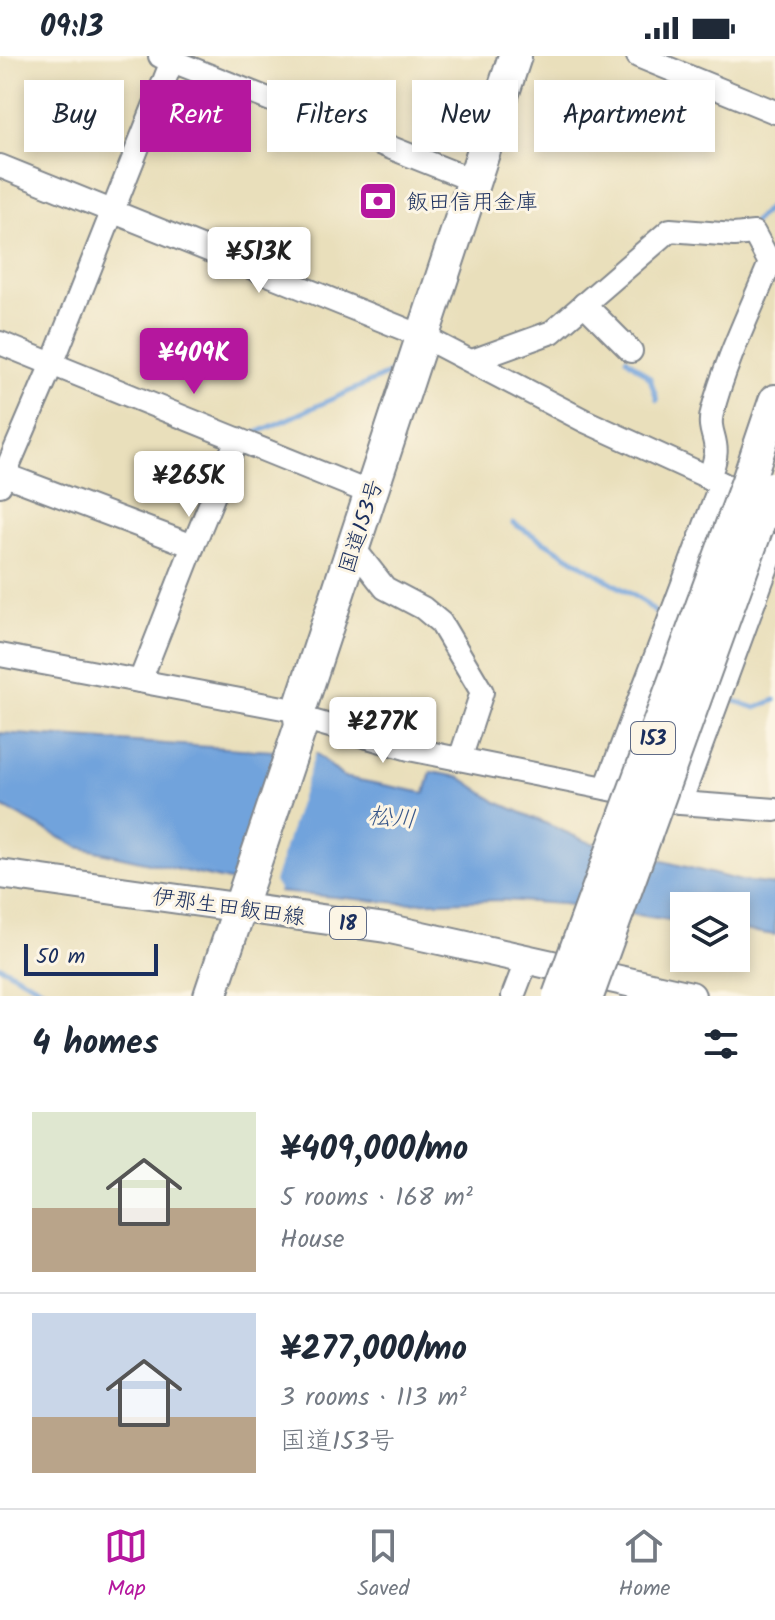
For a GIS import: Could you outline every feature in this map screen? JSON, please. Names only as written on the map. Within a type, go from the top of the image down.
[{"type":"highway","name":"国道153号","points":[[210,996],[244,898],[370,493],[515,56]]},
{"type":"highway","name":"153","points":[[587,996],[775,401]]},
{"type":"highway","name":"153","points":[[559,996],[750,486]]},
{"type":"main road","name":"伊那生田飯田線","points":[[0,874],[53,885],[244,898],[528,957],[621,988],[691,996]]},
{"type":"street","points":[[638,56],[775,112]]},
{"type":"street","points":[[193,546],[3,468],[52,364],[168,58],[472,180]]},
{"type":"street","points":[[0,166],[424,337],[585,421],[750,486]]},
{"type":"street","points":[[472,361],[552,332],[670,230],[734,235],[754,233],[770,263],[711,415],[718,445],[717,460],[750,486]]},
{"type":"street","points":[[584,304],[631,351]]},
{"type":"street","points":[[0,343],[370,493]]},
{"type":"street","points":[[140,681],[237,439]]},
{"type":"street","points":[[606,788],[750,486]]},
{"type":"street","points":[[680,803],[775,545]]},
{"type":"street","points":[[353,547],[385,588],[433,615],[441,623],[482,692],[460,759]]},
{"type":"street","points":[[0,655],[140,681],[460,759],[680,803],[775,810]]},
{"type":"street","points":[[513,996],[528,957]]},
{"type":"water","name":"松川","points":[[0,733],[317,754],[343,777],[425,793],[431,772],[460,777],[497,802],[588,842],[741,881],[775,885],[775,935],[750,931],[750,892],[670,892],[670,920],[563,904],[502,900],[400,903],[278,892],[78,847],[0,806]]},
{"type":"pier","points":[[279,746],[316,750],[274,882],[279,889],[277,896],[243,888]]},
{"type":"waterway","points":[[752,224],[775,202]]},
{"type":"waterway","points":[[626,358],[650,378],[657,400]]},
{"type":"waterway","points":[[254,434],[395,371]]},
{"type":"waterway","points":[[513,523],[644,602],[659,616]]},
{"type":"waterway","points":[[735,701],[756,708],[775,700]]},
{"type":"waterway","points":[[0,966],[54,996]]},
{"type":"place","name":"飯田信用金庫","points":[[378,201]]}]
